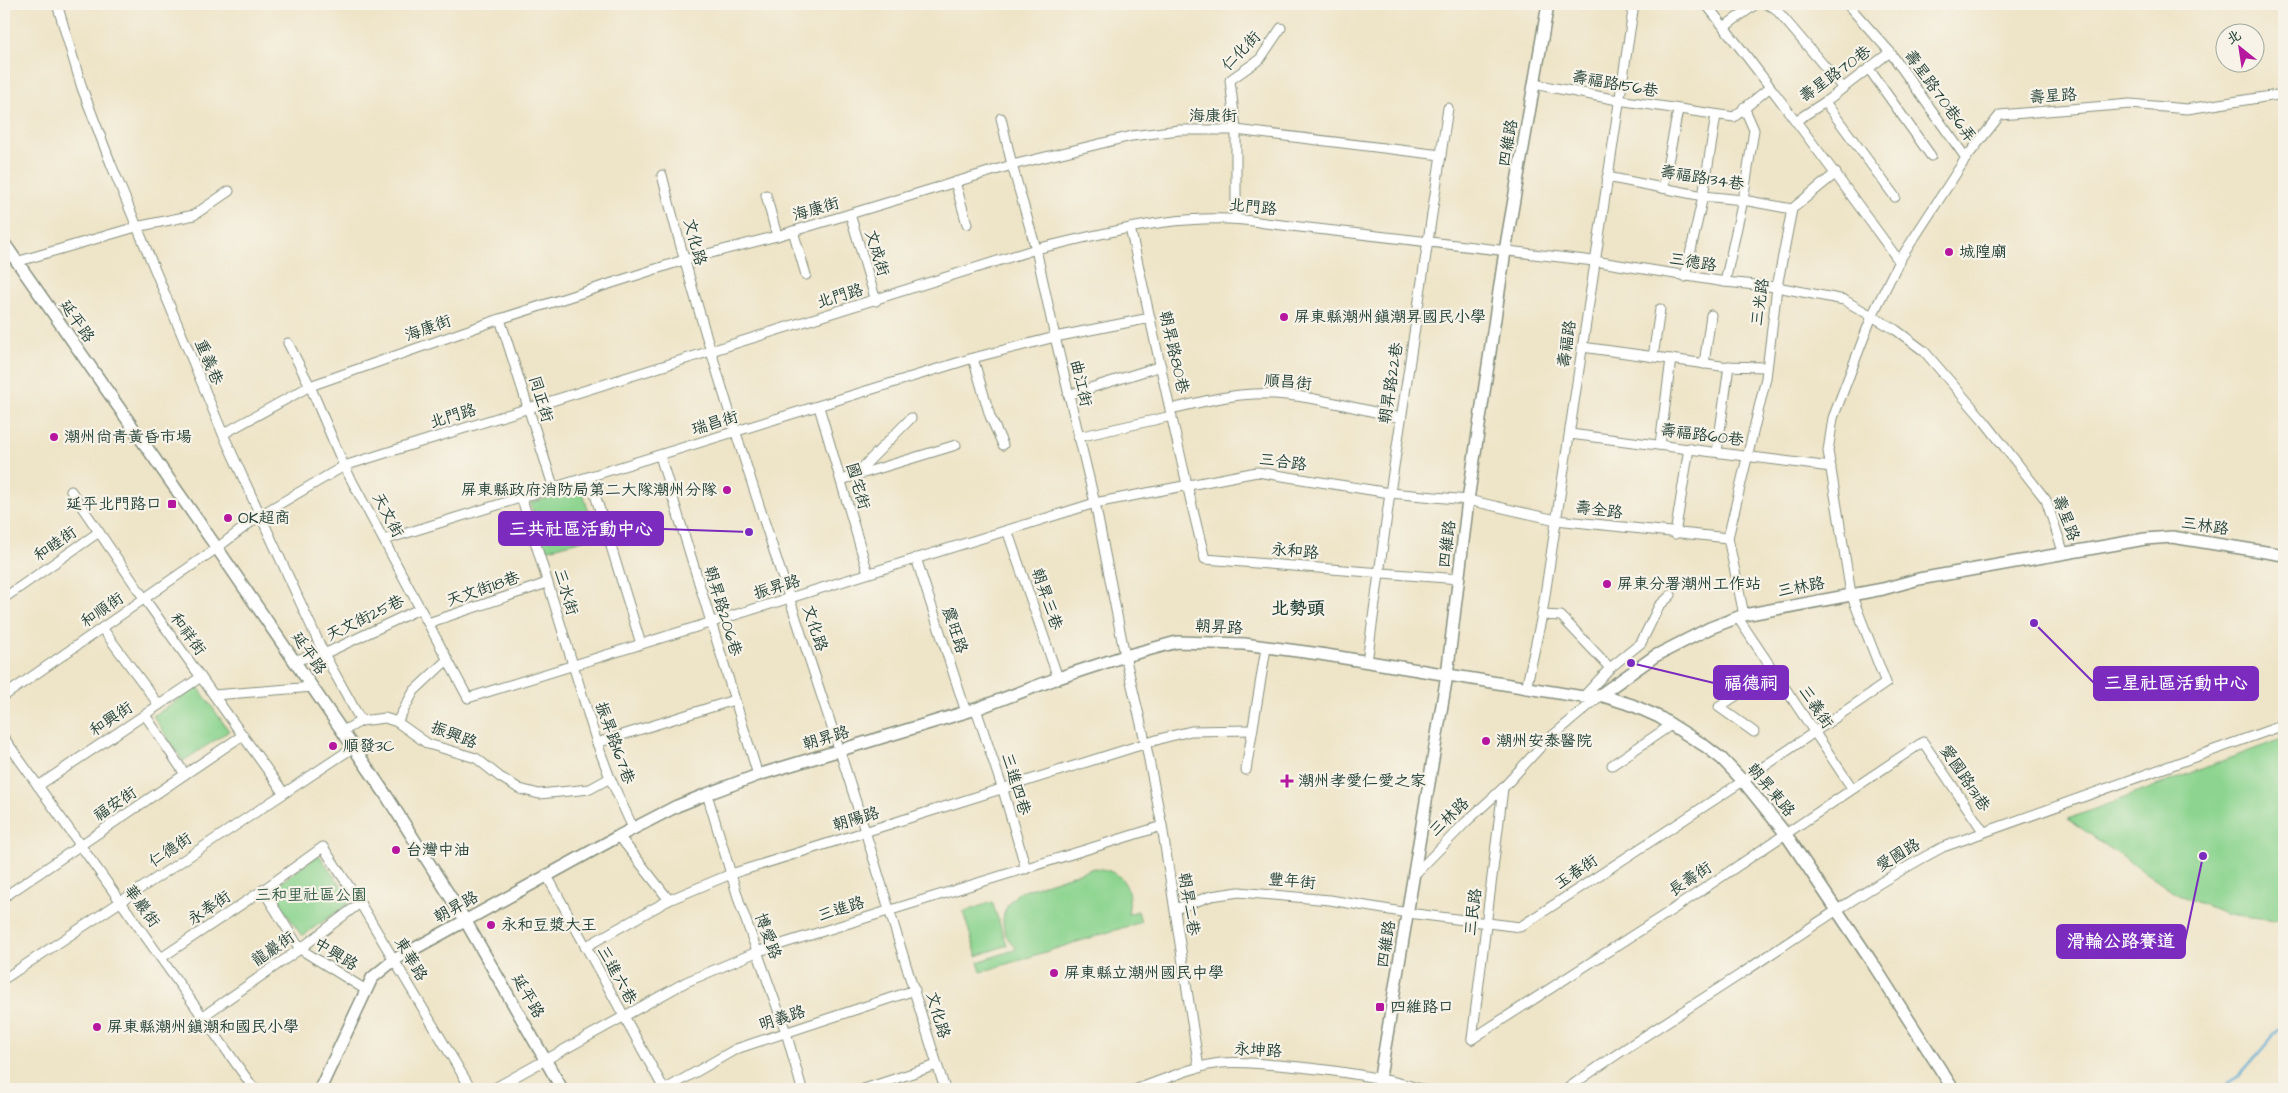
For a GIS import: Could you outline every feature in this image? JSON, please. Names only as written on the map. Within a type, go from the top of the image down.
[{"type":"main road","name":"四維路","points":[[1379,1084],[1447,675],[1468,500],[1505,251],[1548,4]]},
{"type":"main road","name":"延平路","points":[[5,246],[354,747],[465,920],[562,1089]]},
{"type":"main road","name":"三林路","points":[[1600,695],[1655,656],[1710,628],[1741,616],[1919,580],[2136,540],[2172,537],[2284,555]]},
{"type":"main road","name":"朝昇路","points":[[320,1089],[372,978],[394,960],[546,874],[633,828],[677,806],[758,775],[971,710],[1058,678],[1125,656],[1177,642],[1210,642],[1266,648],[1447,675]]},
{"type":"main road","name":"朝昇東路","points":[[1447,675],[1583,697],[1600,695],[1632,704],[1671,725],[1722,759],[1744,781],[1785,833],[1953,1089]]},
{"type":"street","name":"重義巷","points":[[57,4],[82,88],[136,227],[223,434],[324,654],[361,721]]},
{"type":"street","name":"壽福路","points":[[1526,689],[1542,615],[1618,100],[1634,4]]},
{"type":"street","points":[[1706,4],[1836,173],[1899,261]]},
{"type":"street","points":[[1724,27],[1756,4]]},
{"type":"street","points":[[1766,4],[1775,8],[1843,88]]},
{"type":"street","name":"壽星路70巷6弄","points":[[1847,4],[1890,52],[1966,158]]},
{"type":"street","name":"仁化街","points":[[1236,218],[1236,130],[1230,80],[1260,59],[1281,28]]},
{"type":"street","name":"壽星路70巷","points":[[1796,120],[1869,70],[1890,52]]},
{"type":"street","points":[[1869,70],[1931,156]]},
{"type":"street","name":"壽福路156巷","points":[[1534,84],[1678,110],[1691,109],[1716,115]]},
{"type":"street","points":[[1685,276],[1703,196],[1716,115],[1734,117],[1769,88]]},
{"type":"street","name":"壽星路","points":[[1872,316],[1899,261],[1966,158],[2000,115],[2130,104],[2187,109],[2284,94]]},
{"type":"street","points":[[1824,102],[1895,198]]},
{"type":"street","points":[[1725,282],[1743,200],[1754,130],[1744,107]]},
{"type":"street","name":"朝昇路22巷","points":[[1367,662],[1390,493],[1448,108]]},
{"type":"street","points":[[1663,188],[1678,110]]},
{"type":"street","name":"曲江街","points":[[1001,118],[1012,165],[1036,249],[1068,394],[1095,503],[1125,656]]},
{"type":"street","name":"海康街","points":[[223,434],[310,386],[500,319],[684,260],[777,236],[1012,165],[1132,136],[1179,130],[1236,130],[1441,155]]},
{"type":"street","points":[[1792,209],[1836,173]]},
{"type":"street","name":"文化路","points":[[662,175],[684,260],[737,432],[866,832],[945,1089]]},
{"type":"street","name":"壽福路134巷","points":[[1607,177],[1703,196],[1743,200],[1792,209]]},
{"type":"street","points":[[954,182],[966,224]]},
{"type":"street","points":[[16,262],[136,227],[194,215],[229,191]]},
{"type":"street","points":[[766,195],[777,236]]},
{"type":"street","name":"三光路","points":[[1747,456],[1767,368],[1777,287],[1792,209]]},
{"type":"street","name":"文成街","points":[[850,214],[876,301]]},
{"type":"street","name":"北門路","points":[[217,548],[259,516],[344,466],[712,350],[876,301],[1036,249],[1130,228],[1236,218],[1505,251]]},
{"type":"street","name":"朝昇路80巷","points":[[1130,228],[1172,412],[1186,484]]},
{"type":"street","points":[[793,231],[806,275]]},
{"type":"street","name":"三德路","points":[[1505,251],[1594,261],[1725,282],[1777,287],[1844,300],[1896,330],[1924,351],[1985,422]]},
{"type":"street","points":[[1653,357],[1660,309]]},
{"type":"street","points":[[1704,364],[1711,315]]},
{"type":"street","points":[[1851,594],[1828,451],[1833,418],[1872,316]]},
{"type":"street","name":"瑞昌街","points":[[384,540],[590,478],[973,358],[1055,337],[1150,318]]},
{"type":"street","name":"同正街","points":[[500,319],[554,489]]},
{"type":"street","name":"天文街","points":[[288,343],[310,386],[344,466],[468,698]]},
{"type":"street","points":[[1582,347],[1704,364],[1767,368]]},
{"type":"street","points":[[973,358],[990,416],[1003,445]]},
{"type":"street","points":[[1660,445],[1671,359]]},
{"type":"street","points":[[1068,394],[1161,366]]},
{"type":"street","points":[[1717,452],[1729,366]]},
{"type":"street","name":"順昌街","points":[[1078,437],[1172,412],[1243,396],[1270,394],[1310,398],[1401,418]]},
{"type":"street","name":"國宅街","points":[[819,406],[868,573]]},
{"type":"street","points":[[853,477],[911,418]]},
{"type":"street","name":"壽星路","points":[[1985,422],[2046,500],[2064,554]]},
{"type":"street","name":"壽福路60巷","points":[[1570,434],[1830,467]]},
{"type":"street","points":[[841,480],[956,445]]},
{"type":"street","points":[[1675,534],[1689,448]]},
{"type":"street","name":"朝昇路206巷","points":[[660,456],[758,775]]},
{"type":"street","points":[[1741,616],[1728,538],[1747,456]]},
{"type":"street","name":"三合路","points":[[1095,503],[1186,484],[1257,472],[1390,493],[1468,500]]},
{"type":"street","points":[[590,478],[641,644]]},
{"type":"street","name":"永和路","points":[[1186,484],[1205,559],[1459,579]]},
{"type":"street","name":"和祥街","points":[[71,491],[144,598],[284,793]]},
{"type":"street","name":"三水街","points":[[522,499],[573,666]]},
{"type":"street","name":"壽全路","points":[[1468,500],[1556,520],[1675,534],[1728,538]]},
{"type":"street","name":"振昇路","points":[[468,698],[1095,503]]},
{"type":"street","name":"朝昇三巷","points":[[1007,530],[1058,678]]},
{"type":"street","name":"和睦街","points":[[4,598],[99,532]]},
{"type":"street","name":"和順街","points":[[4,696],[217,548]]},
{"type":"street","name":"震旺路","points":[[916,558],[971,710]]},
{"type":"street","name":"天文街18巷","points":[[428,623],[547,583]]},
{"type":"street","name":"玉春街","points":[[1408,913],[1520,927],[1744,781],[1814,731],[1886,684],[1851,594]]},
{"type":"street","points":[[1583,697],[1610,668],[1642,643],[1659,606],[1671,595]]},
{"type":"street","name":"天文街25巷","points":[[294,660],[324,654],[420,608]]},
{"type":"street","points":[[1542,615],[1561,616],[1610,668]]},
{"type":"street","name":"三義街","points":[[1741,616],[1774,671],[1852,788]]},
{"type":"street","points":[[102,628],[159,705]]},
{"type":"street","points":[[1642,643],[1655,656]]},
{"type":"street","points":[[1246,770],[1251,730],[1266,648]]},
{"type":"street","name":"朝昇二巷","points":[[1125,656],[1146,745],[1162,826],[1199,1068]]},
{"type":"street","points":[[397,722],[414,691],[448,660]]},
{"type":"street","name":"振昇路167巷","points":[[573,666],[597,743],[610,778],[633,828]]},
{"type":"street","points":[[1754,732],[1719,707],[1774,671]]},
{"type":"street","name":"和興街","points":[[38,786],[201,677]]},
{"type":"street","points":[[214,695],[313,687]]},
{"type":"street","name":"三林路","points":[[1413,876],[1466,822],[1503,788],[1544,743],[1600,695]]},
{"type":"street","points":[[597,743],[734,700]]},
{"type":"street","name":"三進四巷","points":[[971,710],[1003,790],[1026,869]]},
{"type":"street","points":[[145,715],[185,774]]},
{"type":"street","name":"振興路","points":[[343,731],[361,721],[385,718],[397,722],[428,744],[476,758],[500,777],[520,789],[538,794],[590,788],[610,778]]},
{"type":"street","points":[[1612,764],[1671,725]]},
{"type":"street","name":"愛國路","points":[[1567,1089],[1607,1060],[1837,911],[1916,861],[1943,847],[1983,831],[2284,725]]},
{"type":"street","points":[[1146,745],[1191,731],[1251,730]]},
{"type":"street","name":"福安街","points":[[4,896],[242,735]]},
{"type":"street","name":"華巖街","points":[[4,738],[253,1088]]},
{"type":"street","name":"愛國路131巷","points":[[1922,742],[1983,831]]},
{"type":"street","name":"長壽街","points":[[1472,1040],[1669,912],[1922,742]]},
{"type":"street","name":"朝陽路","points":[[585,947],[669,900],[731,874],[1146,745]]},
{"type":"street","name":"仁德街","points":[[4,978],[354,747]]},
{"type":"street","name":"三民路","points":[[1472,1040],[1503,788]]},
{"type":"street","name":"博愛路","points":[[707,794],[731,874],[786,1032],[802,1089]]},
{"type":"street","name":"三進路","points":[[493,1089],[693,978],[759,951],[1162,826]]},
{"type":"street","points":[[618,836],[669,900]]},
{"type":"street","name":"永奉街","points":[[161,958],[263,890],[323,847]]},
{"type":"street","name":"東華路","points":[[323,847],[360,903],[471,1089]]},
{"type":"street","name":"三進六巷","points":[[546,874],[665,1089]]},
{"type":"street","name":"中興路","points":[[263,890],[300,949],[366,990]]},
{"type":"street","name":"豐年街","points":[[1175,909],[1211,896],[1240,892],[1330,900],[1408,913]]},
{"type":"street","name":"龍巖街","points":[[202,1017],[300,949],[360,903]]},
{"type":"street","name":"明義路","points":[[665,1089],[736,1049],[915,990]]},
{"type":"street","name":"永坤路","points":[[1137,1089],[1199,1068],[1219,1063],[1242,1062],[1300,1067],[1379,1084],[1421,1089]]},
{"type":"street","points":[[864,1089],[937,1065]]},
{"type":"green space","points":[[581,488],[597,536],[546,550],[530,503]]},
{"type":"green space","points":[[198,687],[229,731],[183,761],[153,716]]},
{"type":"green space","points":[[2284,738],[2284,921],[2228,914],[2176,894],[2068,819]]},
{"type":"green space","name":"三和里社區公園","points":[[319,855],[352,901],[302,936],[270,890]]},
{"type":"green space","points":[[1094,868],[1112,872],[1123,881],[1129,895],[1128,914],[1138,911],[1141,922],[981,972],[978,962],[1017,949],[1006,935],[1003,920],[1008,905],[1013,898],[1020,892]]},
{"type":"green space","points":[[992,902],[1007,945],[977,956],[963,912]]},
{"type":"waterway","points":[[2218,1089],[2239,1076],[2280,1028],[2284,1026]]},
{"type":"place","name":"城隍廟","points":[[1949,252]]},
{"type":"place","name":"屏東縣潮州鎮潮昇國民小學","points":[[1284,317]]},
{"type":"place","name":"潮州尚青黃昏市場","points":[[54,437]]},
{"type":"place","name":"屏東縣政府消防局第二大隊潮州分隊","points":[[727,490]]},
{"type":"place","name":"延平北門路口","points":[[172,504]]},
{"type":"place","name":"OK超商","points":[[228,518]]},
{"type":"place","name":"三共社區活動中心","points":[[749,532]]},
{"type":"place","name":"屏東分署潮州工作站","points":[[1607,584]]},
{"type":"place","name":"三星社區活動中心","points":[[2034,623]]},
{"type":"place","name":"福德祠","points":[[1631,663]]},
{"type":"place","name":"潮州安泰醫院","points":[[1486,741]]},
{"type":"place","name":"順發3C","points":[[333,746]]},
{"type":"place","name":"潮州孝愛仁愛之家","points":[[1287,781]]},
{"type":"place","name":"台灣中油","points":[[396,850]]},
{"type":"place","name":"滑輪公路賽道","points":[[2203,856]]},
{"type":"place","name":"永和豆漿大王","points":[[491,925]]},
{"type":"place","name":"屏東縣立潮州國民中學","points":[[1054,973]]},
{"type":"place","name":"四維路口","points":[[1380,1007]]},
{"type":"place","name":"屏東縣潮州鎮潮和國民小學","points":[[97,1027]]},
{"type":"district","name":"北勢頭","points":[[1298,608]]}]
